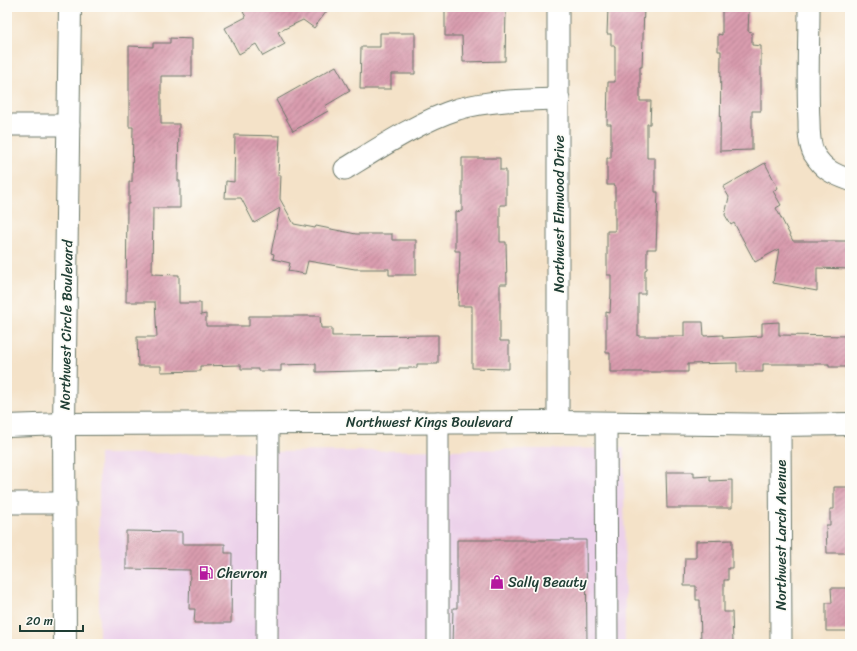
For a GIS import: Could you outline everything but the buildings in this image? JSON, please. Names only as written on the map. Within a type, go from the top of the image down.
[{"type":"main road","name":"Northwest Circle Boulevard","points":[[65,644],[64,424],[70,7]]},
{"type":"main road","name":"Northwest Kings Boulevard","points":[[7,426],[64,424],[438,422],[780,425],[850,424]]},
{"type":"street","name":"Northwest Elmwood Drive","points":[[558,7],[558,422]]},
{"type":"street","points":[[809,7],[808,105],[810,141],[813,152],[824,167],[834,175],[850,180]]},
{"type":"street","points":[[345,168],[434,118],[460,109],[500,101],[559,99]]},
{"type":"street","points":[[7,125],[69,125]]},
{"type":"street","points":[[438,422],[438,644]]},
{"type":"street","points":[[267,644],[268,423]]},
{"type":"street","points":[[606,423],[606,644]]},
{"type":"street","name":"Northwest Larch Avenue","points":[[780,425],[781,644]]},
{"type":"street","points":[[7,503],[65,503]]},
{"type":"shaded area","points":[[624,448],[625,644],[99,644],[99,454]]},
{"type":"place","name":"Chevron","points":[[206,573]]},
{"type":"place","name":"Sally Beauty","points":[[497,582]]}]
